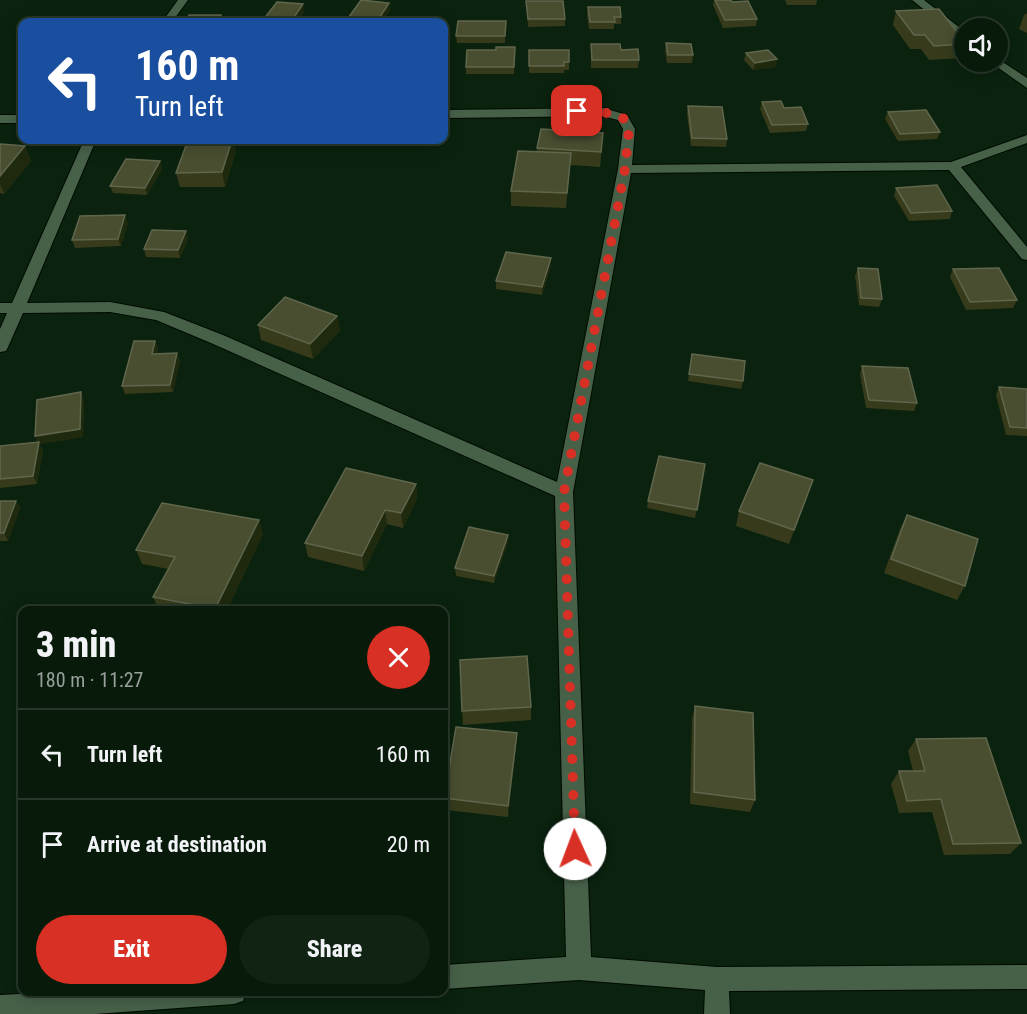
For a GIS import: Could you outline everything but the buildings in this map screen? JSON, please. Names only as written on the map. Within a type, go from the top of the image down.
[{"type":"street","points":[[170,18],[183,0]]},
{"type":"street","points":[[917,0],[954,28]]},
{"type":"street","points":[[1008,70],[1027,84]]},
{"type":"street","points":[[448,114],[603,112],[623,118],[629,129],[625,169],[564,492],[579,968]]},
{"type":"street","points":[[0,119],[18,119]]},
{"type":"street","points":[[625,169],[953,166],[1027,139]]},
{"type":"street","points":[[0,346],[8,308],[88,144]]},
{"type":"street","points":[[953,166],[1027,256]]},
{"type":"street","points":[[8,308],[110,307],[159,316],[217,339],[564,492]]},
{"type":"street","points":[[448,977],[579,968],[717,979],[1027,977]]},
{"type":"street","points":[[717,979],[717,1014]]},
{"type":"street","points":[[0,1008],[176,996]]},
{"type":"route","points":[[575,849],[564,492],[625,169],[629,129],[623,118],[603,112],[577,111]]}]
